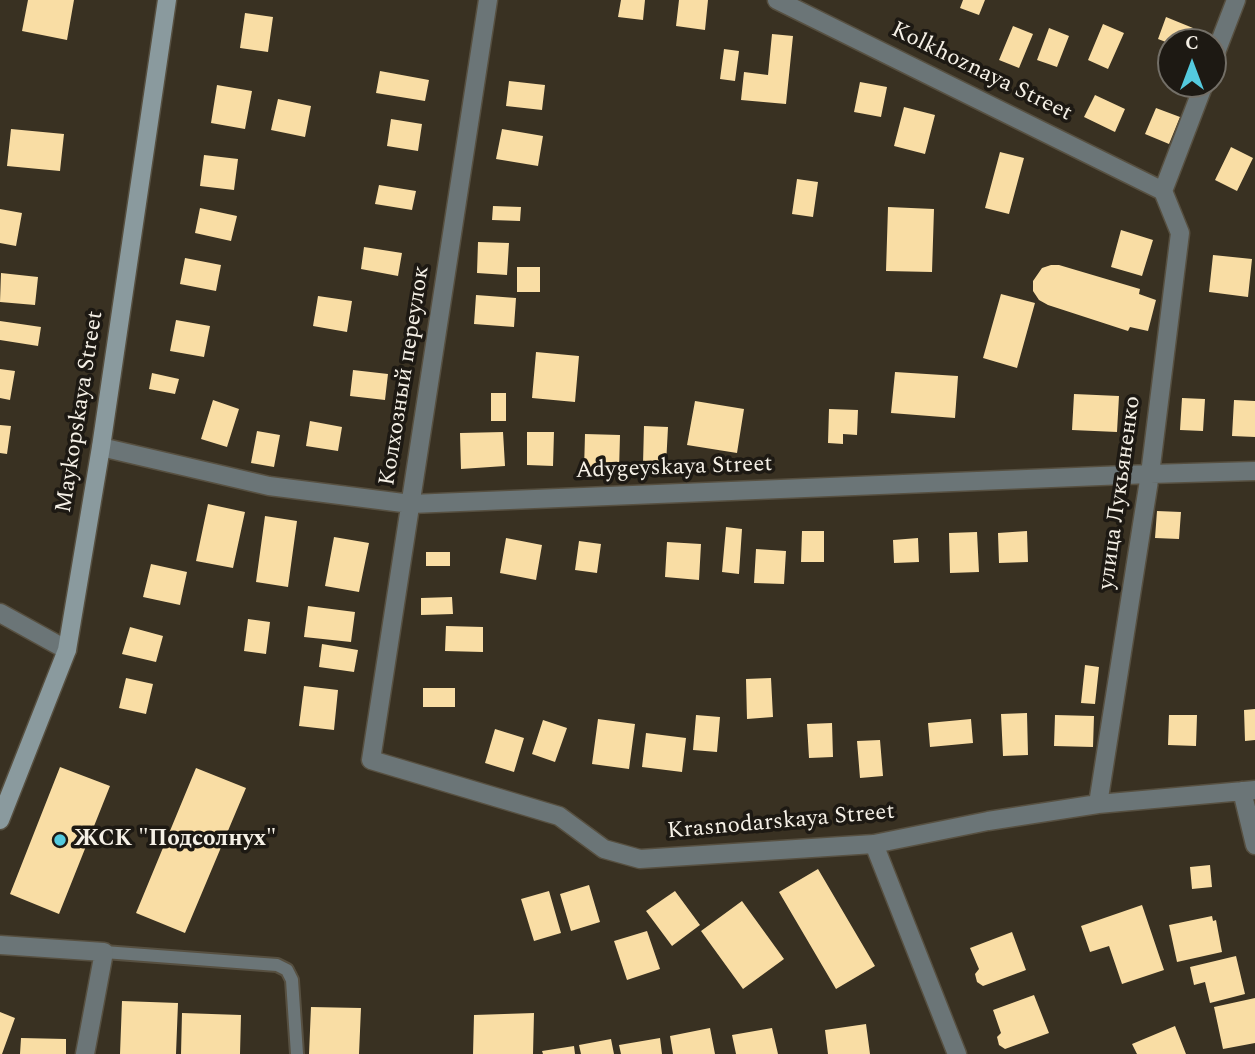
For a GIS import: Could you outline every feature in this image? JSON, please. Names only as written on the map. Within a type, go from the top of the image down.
[{"type":"street","name":"Maykopskaya Street","points":[[0,820],[67,650],[101,447],[167,0]]},
{"type":"street","name":"Колхозный переулок","points":[[371,760],[488,0]]},
{"type":"street","name":"Kolkhoznaya Street","points":[[777,0],[1163,191]]},
{"type":"street","points":[[1225,28],[1236,0]]},
{"type":"street","points":[[1163,191],[1199,98]]},
{"type":"street","name":"улица Лукьяненко","points":[[1098,804],[1150,474],[1180,233],[1163,191]]},
{"type":"street","name":"Adygeyskaya Street","points":[[101,447],[269,486],[411,504],[1255,471]]},
{"type":"street","points":[[0,613],[67,650]]},
{"type":"street","name":"Krasnodarskaya Street","points":[[371,760],[559,816],[604,849],[640,859],[874,844],[988,821],[1098,804],[1248,791]]},
{"type":"street","points":[[1248,791],[1255,845]]},
{"type":"street","points":[[874,844],[957,1054]]},
{"type":"street","points":[[0,945],[104,952],[85,1054]]},
{"type":"lane","points":[[104,952],[277,965],[287,970],[292,979],[297,1054]]},
{"type":"building","points":[[28,0],[74,0],[67,40],[22,31]]},
{"type":"building","points":[[621,0],[645,0],[643,20],[618,17]]},
{"type":"building","points":[[679,0],[708,0],[705,30],[676,26]]},
{"type":"building","points":[[963,0],[985,0],[979,15],[960,8]]},
{"type":"building","points":[[245,13],[273,17],[268,52],[240,48]]},
{"type":"building","points":[[1166,17],[1193,28],[1162,28]]},
{"type":"building","points":[[1103,24],[1124,33],[1108,69],[1088,60]]},
{"type":"building","points":[[1013,26],[1033,34],[1019,68],[999,60]]},
{"type":"building","points":[[1049,28],[1069,36],[1057,67],[1037,60]]},
{"type":"building","points":[[772,34],[793,36],[786,104],[741,100],[744,72],[768,75]]},
{"type":"building","points":[[724,49],[739,51],[735,81],[720,79]]},
{"type":"building","points":[[380,71],[429,80],[425,101],[376,93]]},
{"type":"building","points":[[509,81],[545,85],[542,110],[506,106]]},
{"type":"building","points":[[860,82],[887,87],[881,117],[854,112]]},
{"type":"building","points":[[217,85],[252,91],[245,129],[211,123]]},
{"type":"building","points":[[1095,95],[1125,109],[1115,132],[1084,117]]},
{"type":"building","points":[[278,99],[311,106],[305,137],[271,130]]},
{"type":"building","points":[[904,107],[935,115],[925,154],[894,146]]},
{"type":"building","points":[[1156,108],[1180,117],[1169,144],[1145,134]]},
{"type":"building","points":[[391,119],[422,124],[418,151],[387,146]]},
{"type":"building","points":[[11,129],[64,134],[60,171],[7,166]]},
{"type":"building","points":[[502,129],[543,136],[538,166],[496,159]]},
{"type":"building","points":[[1231,147],[1253,158],[1237,191],[1215,180]]},
{"type":"building","points":[[1000,152],[1024,158],[1009,214],[985,208]]},
{"type":"building","points":[[204,155],[238,159],[234,190],[200,186]]},
{"type":"building","points":[[797,179],[818,182],[813,217],[792,214]]},
{"type":"building","points":[[379,185],[416,191],[412,210],[375,204]]},
{"type":"building","points":[[493,206],[521,207],[520,221],[492,220]]},
{"type":"building","points":[[888,207],[934,209],[932,272],[886,271]]},
{"type":"building","points":[[200,208],[237,216],[231,241],[195,233]]},
{"type":"building","points":[[0,209],[22,213],[16,246],[0,243]]},
{"type":"building","points":[[1121,230],[1153,240],[1142,276],[1111,267]]},
{"type":"building","points":[[478,242],[509,243],[507,275],[477,273]]},
{"type":"building","points":[[364,247],[402,253],[398,276],[361,269]]},
{"type":"building","points":[[1213,255],[1252,259],[1248,297],[1209,292]]},
{"type":"building","points":[[185,258],[221,265],[216,291],[180,284]]},
{"type":"building","points":[[1051,265],[1140,289],[1139,294],[1156,300],[1148,331],[1130,327],[1128,331],[1039,300],[1033,291],[1033,281],[1042,268]]},
{"type":"building","points":[[517,267],[540,267],[540,292],[517,292]]},
{"type":"building","points":[[1,273],[38,277],[35,305],[0,302]]},
{"type":"building","points":[[1001,294],[1035,303],[1017,368],[983,358]]},
{"type":"building","points":[[476,295],[516,298],[514,327],[474,324]]},
{"type":"building","points":[[318,296],[352,301],[347,332],[313,326]]},
{"type":"building","points":[[176,320],[210,326],[204,357],[170,351]]},
{"type":"building","points":[[0,321],[41,327],[38,346],[0,340]]},
{"type":"building","points":[[536,352],[579,356],[575,402],[532,398]]},
{"type":"building","points":[[0,369],[15,371],[10,400],[0,398]]},
{"type":"building","points":[[353,370],[388,374],[385,400],[350,396]]},
{"type":"building","points":[[895,372],[958,376],[955,418],[891,413]]},
{"type":"building","points":[[152,373],[179,379],[175,394],[149,389]]},
{"type":"building","points":[[491,393],[506,393],[506,421],[491,421]]},
{"type":"building","points":[[1074,394],[1119,396],[1117,432],[1072,430]]},
{"type":"building","points":[[1182,398],[1205,399],[1203,431],[1180,430]]},
{"type":"building","points":[[213,400],[239,409],[227,447],[201,439]]},
{"type":"building","points":[[1234,400],[1255,401],[1255,437],[1232,436]]},
{"type":"building","points":[[695,401],[744,409],[737,453],[687,445]]},
{"type":"building","points":[[829,409],[858,410],[857,435],[843,434],[843,444],[828,443]]},
{"type":"building","points":[[310,421],[342,427],[338,451],[306,446]]},
{"type":"building","points":[[0,425],[11,426],[7,454],[0,453]]},
{"type":"building","points":[[644,426],[668,427],[666,465],[643,464]]},
{"type":"building","points":[[257,431],[280,435],[274,467],[251,463]]},
{"type":"building","points":[[503,432],[505,466],[461,469],[460,433]]},
{"type":"building","points":[[527,432],[554,432],[553,466],[527,465]]},
{"type":"building","points":[[585,434],[620,435],[619,471],[584,470]]},
{"type":"building","points":[[208,504],[245,512],[233,568],[196,561]]},
{"type":"building","points":[[1157,511],[1181,512],[1179,539],[1155,538]]},
{"type":"building","points":[[265,516],[297,521],[288,587],[256,582]]},
{"type":"building","points":[[726,527],[742,529],[739,574],[722,572]]},
{"type":"building","points":[[802,531],[824,531],[824,562],[801,562]]},
{"type":"building","points":[[1027,531],[1028,562],[999,563],[998,533]]},
{"type":"building","points":[[977,532],[979,572],[950,573],[949,533]]},
{"type":"building","points":[[334,537],[369,543],[359,592],[325,586]]},
{"type":"building","points":[[506,538],[542,545],[536,580],[500,573]]},
{"type":"building","points":[[918,538],[919,562],[894,563],[893,540]]},
{"type":"building","points":[[579,541],[601,544],[597,573],[575,570]]},
{"type":"building","points":[[667,542],[701,544],[699,580],[665,577]]},
{"type":"building","points":[[756,549],[786,551],[784,584],[754,583]]},
{"type":"building","points":[[426,552],[450,552],[450,566],[426,566]]},
{"type":"building","points":[[151,564],[187,572],[180,605],[143,597]]},
{"type":"building","points":[[452,597],[453,614],[421,615],[421,598]]},
{"type":"building","points":[[308,606],[355,612],[351,642],[304,637]]},
{"type":"building","points":[[248,619],[270,622],[266,654],[244,651]]},
{"type":"building","points":[[446,626],[483,627],[483,652],[445,651]]},
{"type":"building","points":[[130,627],[163,636],[156,662],[122,654]]},
{"type":"building","points":[[322,644],[358,650],[354,672],[319,667]]},
{"type":"building","points":[[1085,665],[1099,667],[1095,704],[1081,703]]},
{"type":"building","points":[[126,678],[153,684],[146,714],[119,708]]},
{"type":"building","points":[[771,678],[773,717],[747,719],[746,679]]},
{"type":"building","points":[[304,686],[338,690],[334,730],[299,726]]},
{"type":"building","points":[[423,688],[455,688],[455,707],[423,707]]},
{"type":"building","points":[[1255,709],[1255,740],[1245,741],[1244,710]]},
{"type":"building","points":[[1027,713],[1028,755],[1003,756],[1001,714]]},
{"type":"building","points":[[696,715],[720,717],[717,752],[693,750]]},
{"type":"building","points":[[1055,715],[1094,716],[1093,747],[1054,746]]},
{"type":"building","points":[[1169,715],[1197,715],[1196,746],[1168,745]]},
{"type":"building","points":[[598,719],[635,724],[629,769],[592,764]]},
{"type":"building","points":[[971,719],[973,743],[930,747],[928,723]]},
{"type":"building","points":[[543,720],[567,728],[555,762],[532,754]]},
{"type":"building","points":[[832,723],[833,757],[809,758],[807,724]]},
{"type":"building","points":[[495,729],[524,738],[514,772],[485,763]]},
{"type":"building","points":[[646,733],[686,738],[682,772],[642,767]]},
{"type":"building","points":[[880,740],[883,776],[860,778],[857,741]]},
{"type":"building","name":"ЖСК \"Подсолнух\"","points":[[60,767],[110,786],[59,914],[10,894]]},
{"type":"building","points":[[196,768],[246,788],[185,933],[136,913]]},
{"type":"building","points":[[1210,865],[1212,887],[1192,889],[1190,867]]},
{"type":"building","points":[[818,869],[875,966],[836,989],[779,892]]},
{"type":"building","points":[[589,885],[600,922],[571,931],[560,894]]},
{"type":"building","points":[[549,891],[561,933],[534,941],[521,899]]},
{"type":"building","points":[[675,891],[700,925],[672,946],[646,911]]},
{"type":"building","points":[[742,901],[784,959],[743,989],[701,931]]},
{"type":"building","points":[[1142,905],[1164,970],[1122,984],[1109,946],[1090,952],[1081,926]]},
{"type":"building","points":[[1212,916],[1213,921],[1216,920],[1222,952],[1177,962],[1169,925]]},
{"type":"building","points":[[647,931],[660,969],[627,980],[614,941]]},
{"type":"building","points":[[1012,932],[1026,970],[983,986],[977,982],[975,974],[979,969],[970,948]]},
{"type":"building","points":[[1236,956],[1245,994],[1210,1003],[1205,982],[1194,985],[1190,967]]},
{"type":"building","points":[[1034,995],[1049,1033],[1005,1049],[999,1045],[997,1037],[1001,1033],[993,1010]]},
{"type":"building","points":[[1255,998],[1255,1043],[1223,1049],[1214,1007]]},
{"type":"building","points":[[122,1001],[178,1003],[176,1054],[120,1054]]},
{"type":"building","points":[[311,1007],[361,1008],[359,1054],[309,1054]]},
{"type":"building","points":[[0,1012],[15,1018],[2,1054],[0,1054]]},
{"type":"building","points":[[182,1013],[241,1015],[240,1054],[181,1054]]},
{"type":"building","points":[[534,1013],[533,1054],[473,1054],[474,1015]]},
{"type":"building","points":[[866,1024],[870,1054],[828,1054],[825,1030]]},
{"type":"building","points":[[1175,1026],[1186,1054],[1137,1054],[1132,1044]]},
{"type":"building","points":[[710,1028],[715,1054],[673,1054],[670,1036]]},
{"type":"building","points":[[772,1028],[778,1054],[736,1054],[732,1035]]},
{"type":"building","points":[[21,1038],[66,1039],[66,1054],[20,1054]]},
{"type":"building","points":[[660,1038],[662,1054],[621,1054],[619,1045]]},
{"type":"building","points":[[611,1039],[614,1054],[581,1054],[579,1045]]},
{"type":"building","points":[[574,1046],[575,1054],[543,1054],[542,1051]]},
{"type":"place","name":"ЖСК \"Подсолнух\"","points":[[60,840]]}]
